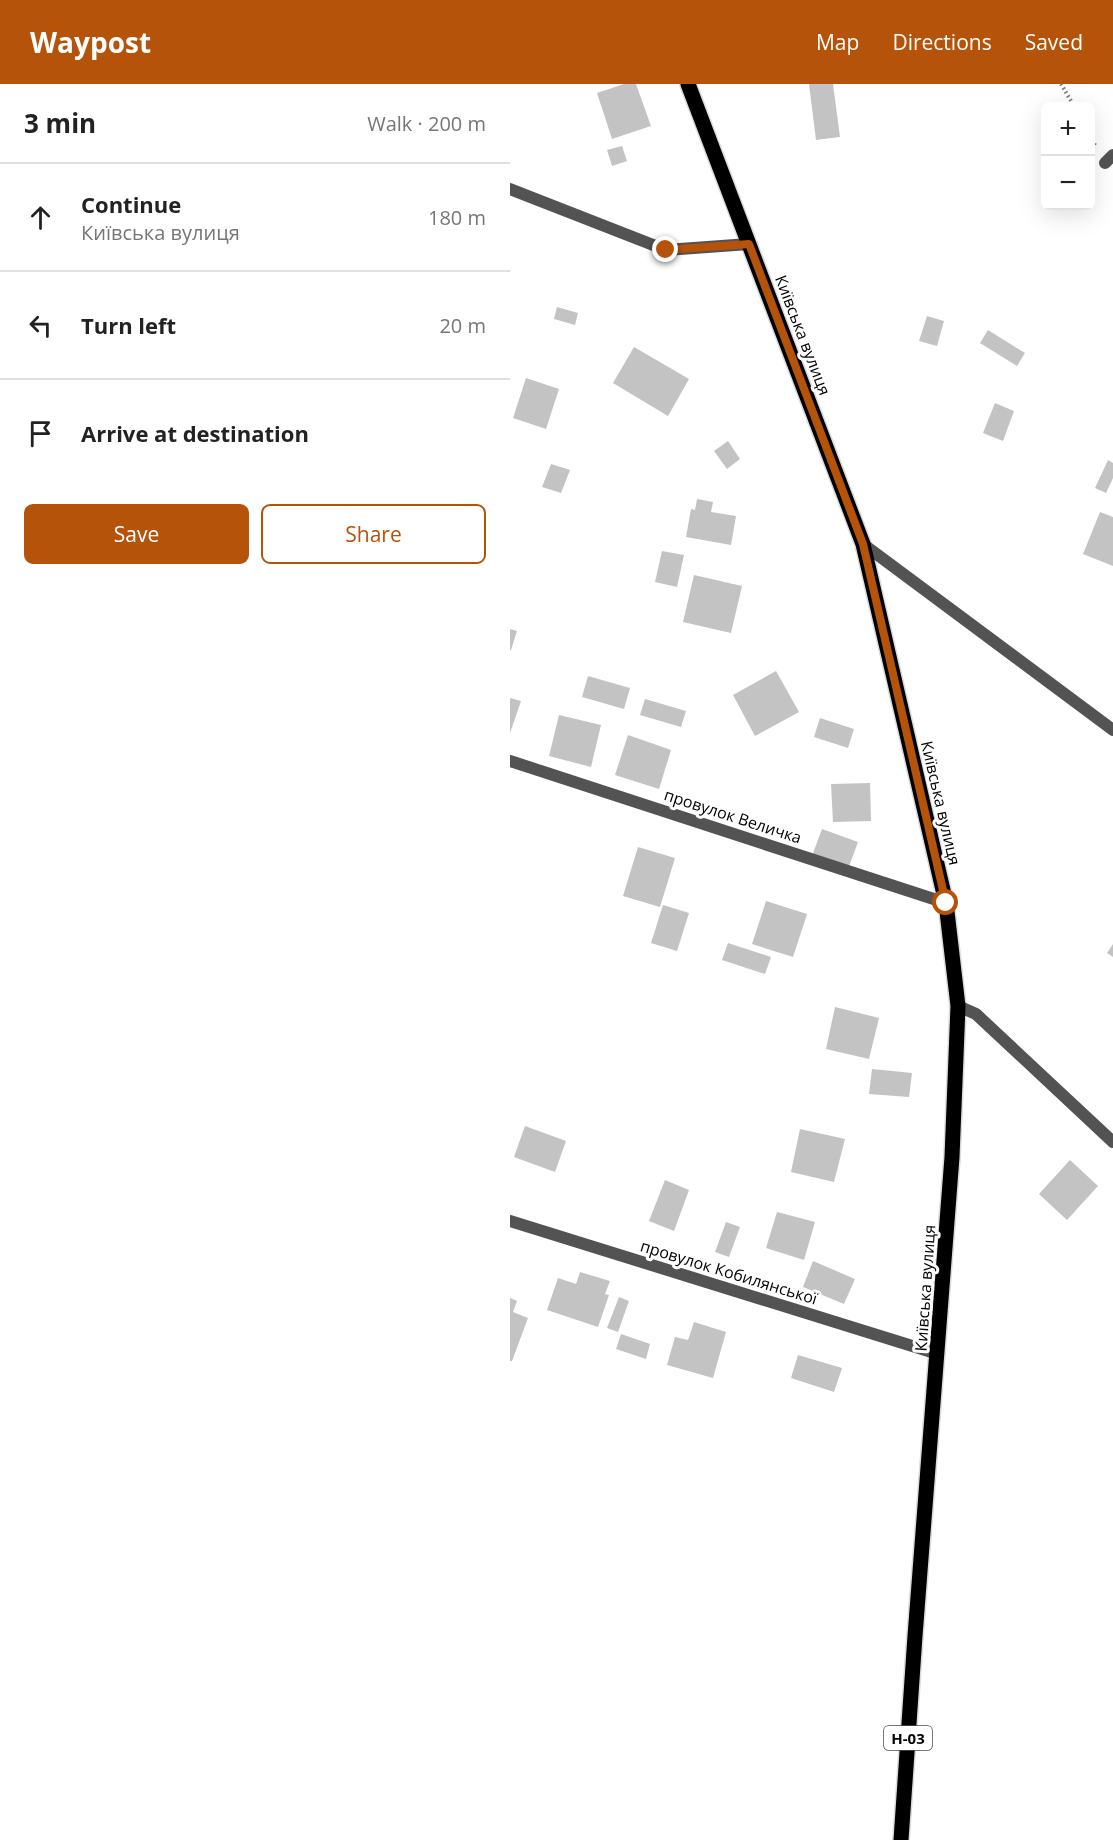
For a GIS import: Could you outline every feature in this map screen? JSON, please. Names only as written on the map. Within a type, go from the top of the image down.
[{"type":"main road","name":"Київська вулиця","points":[[688,84],[863,544],[946,903],[958,1006],[952,1157],[901,1840]]},
{"type":"street","points":[[510,189],[666,250],[749,244]]},
{"type":"street","points":[[863,544],[1113,730]]},
{"type":"street","name":"провулок Величка","points":[[510,761],[946,903]]},
{"type":"street","points":[[958,1006],[976,1014],[1113,1142]]},
{"type":"street","name":"провулок Кобилянської","points":[[510,1221],[938,1354]]},
{"type":"path","points":[[1061,84],[1072,102]]},
{"type":"building","points":[[624,84],[636,84],[651,126],[612,139],[597,93]]},
{"type":"building","points":[[809,84],[833,84],[840,137],[816,140]]},
{"type":"building","points":[[622,146],[627,161],[612,166],[607,150]]},
{"type":"building","points":[[557,307],[578,313],[575,325],[554,319]]},
{"type":"building","points":[[927,316],[944,321],[937,346],[919,341]]},
{"type":"building","points":[[988,330],[1025,353],[1017,366],[980,343]]},
{"type":"building","points":[[634,347],[689,379],[668,416],[613,383]]},
{"type":"building","points":[[526,378],[559,389],[546,429],[513,418]]},
{"type":"building","points":[[995,403],[1014,411],[1003,441],[983,433]]},
{"type":"building","points":[[728,441],[740,459],[727,469],[714,451]]},
{"type":"building","points":[[1108,460],[1113,463],[1113,478],[1106,493],[1095,488]]},
{"type":"building","points":[[551,464],[570,470],[561,493],[542,487]]},
{"type":"building","points":[[697,499],[713,502],[711,512],[736,516],[731,545],[686,537],[691,509],[695,510]]},
{"type":"building","points":[[1100,512],[1113,517],[1113,566],[1083,554]]},
{"type":"building","points":[[662,551],[684,555],[677,587],[655,582]]},
{"type":"building","points":[[694,575],[742,586],[731,633],[683,622]]},
{"type":"building","points":[[510,629],[517,631],[511,650],[510,650]]},
{"type":"building","points":[[776,671],[799,712],[755,736],[733,695]]},
{"type":"building","points":[[588,676],[630,688],[624,709],[582,697]]},
{"type":"building","points":[[510,698],[521,701],[510,733]]},
{"type":"building","points":[[645,699],[686,711],[681,727],[640,715]]},
{"type":"building","points":[[559,715],[601,725],[591,767],[549,756]]},
{"type":"building","points":[[820,718],[854,729],[848,748],[814,737]]},
{"type":"building","points":[[628,735],[671,750],[659,789],[615,775]]},
{"type":"building","points":[[870,783],[871,821],[833,822],[831,784]]},
{"type":"building","points":[[822,829],[858,842],[848,869],[812,856]]},
{"type":"building","points":[[638,847],[675,858],[660,907],[623,896]]},
{"type":"building","points":[[766,901],[807,914],[793,957],[752,944]]},
{"type":"building","points":[[663,905],[689,913],[677,951],[651,943]]},
{"type":"building","points":[[728,943],[771,957],[765,974],[722,960]]},
{"type":"building","points":[[1113,944],[1113,957],[1107,953]]},
{"type":"building","points":[[835,1007],[879,1018],[869,1059],[826,1049]]},
{"type":"building","points":[[872,1069],[912,1073],[909,1097],[869,1094]]},
{"type":"building","points":[[525,1126],[566,1141],[555,1172],[514,1157]]},
{"type":"building","points":[[800,1129],[845,1139],[834,1182],[791,1172]]},
{"type":"building","points":[[1070,1160],[1098,1186],[1067,1220],[1039,1194]]},
{"type":"building","points":[[665,1180],[689,1190],[674,1231],[649,1221]]},
{"type":"building","points":[[777,1212],[815,1222],[804,1260],[766,1248]]},
{"type":"building","points":[[726,1222],[740,1227],[729,1257],[715,1252]]},
{"type":"building","points":[[813,1261],[855,1279],[844,1304],[803,1287]]},
{"type":"building","points":[[580,1272],[610,1281],[605,1294],[609,1295],[598,1327],[547,1310],[558,1278],[576,1284]]},
{"type":"building","points":[[619,1297],[629,1301],[618,1332],[607,1328]]},
{"type":"building","points":[[510,1298],[517,1301],[513,1312],[528,1318],[512,1361],[510,1361]]},
{"type":"building","points":[[694,1322],[726,1332],[713,1378],[667,1365],[675,1337],[688,1340]]},
{"type":"building","points":[[621,1334],[650,1344],[646,1359],[616,1349]]},
{"type":"building","points":[[798,1355],[842,1368],[834,1392],[791,1378]]},
{"type":"route","points":[[666,250],[749,244],[863,544],[946,903]]}]
